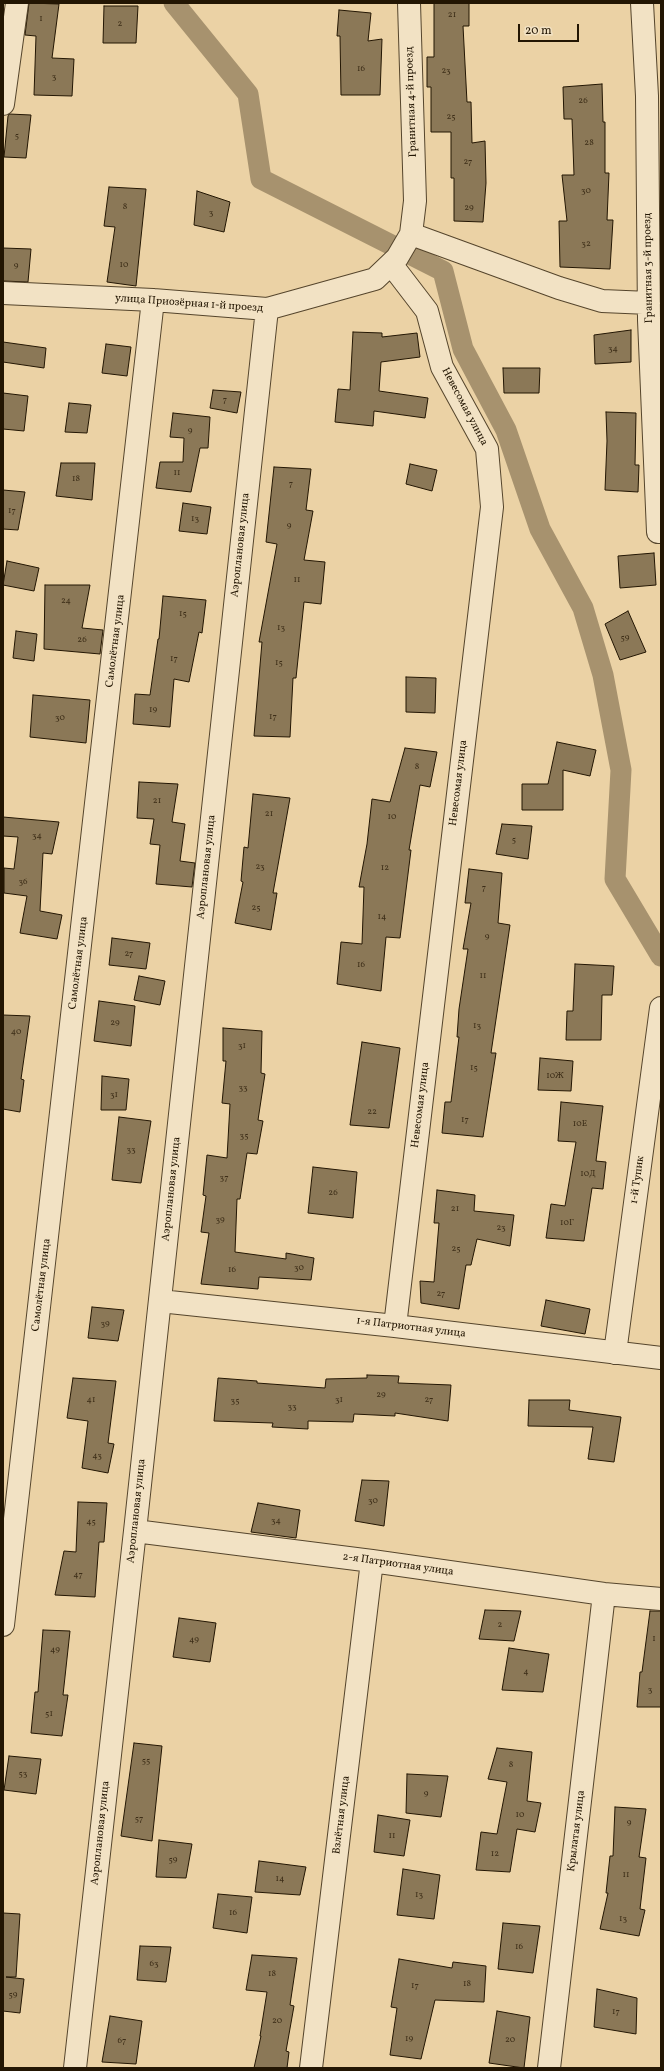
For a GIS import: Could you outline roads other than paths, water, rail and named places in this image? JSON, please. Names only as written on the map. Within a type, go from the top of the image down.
[{"type":"street","points":[[3,104],[17,3]]},
{"type":"street","name":"Гранитная 4-й проезд","points":[[409,3],[415,201]]},
{"type":"street","name":"Гранитная 3-й проезд","points":[[642,3],[654,96],[653,314],[660,532]]},
{"type":"street","name":"улица Приозёрная 1-й проезд","points":[[3,293],[153,300],[267,309],[375,279],[394,261],[411,234],[415,201]]},
{"type":"street","points":[[411,234],[573,293],[653,314]]},
{"type":"street","name":"Невесомая улица","points":[[394,261],[427,311],[442,368],[487,449],[492,507],[395,1326]]},
{"type":"street","name":"Самолётная улица","points":[[3,1625],[153,300]]},
{"type":"street","name":"Аэроплановая улица","points":[[74,2068],[135,1531],[267,309]]},
{"type":"street","name":"1-й Тупик","points":[[615,1353],[661,1008]]},
{"type":"street","name":"1-я Патриотная улица","points":[[160,1301],[395,1326],[661,1358]]},
{"type":"street","name":"2-я Патриотная улица","points":[[135,1531],[372,1561],[604,1594],[661,1598]]},
{"type":"street","name":"Взлётная улица","points":[[311,2068],[372,1561]]},
{"type":"street","name":"Крылатая улица","points":[[549,2068],[604,1594]]},
{"type":"waterway","points":[[174,3],[248,94],[261,179],[443,271],[463,349],[506,430],[540,529],[583,608],[603,675],[621,770],[615,879],[661,956]]}]
